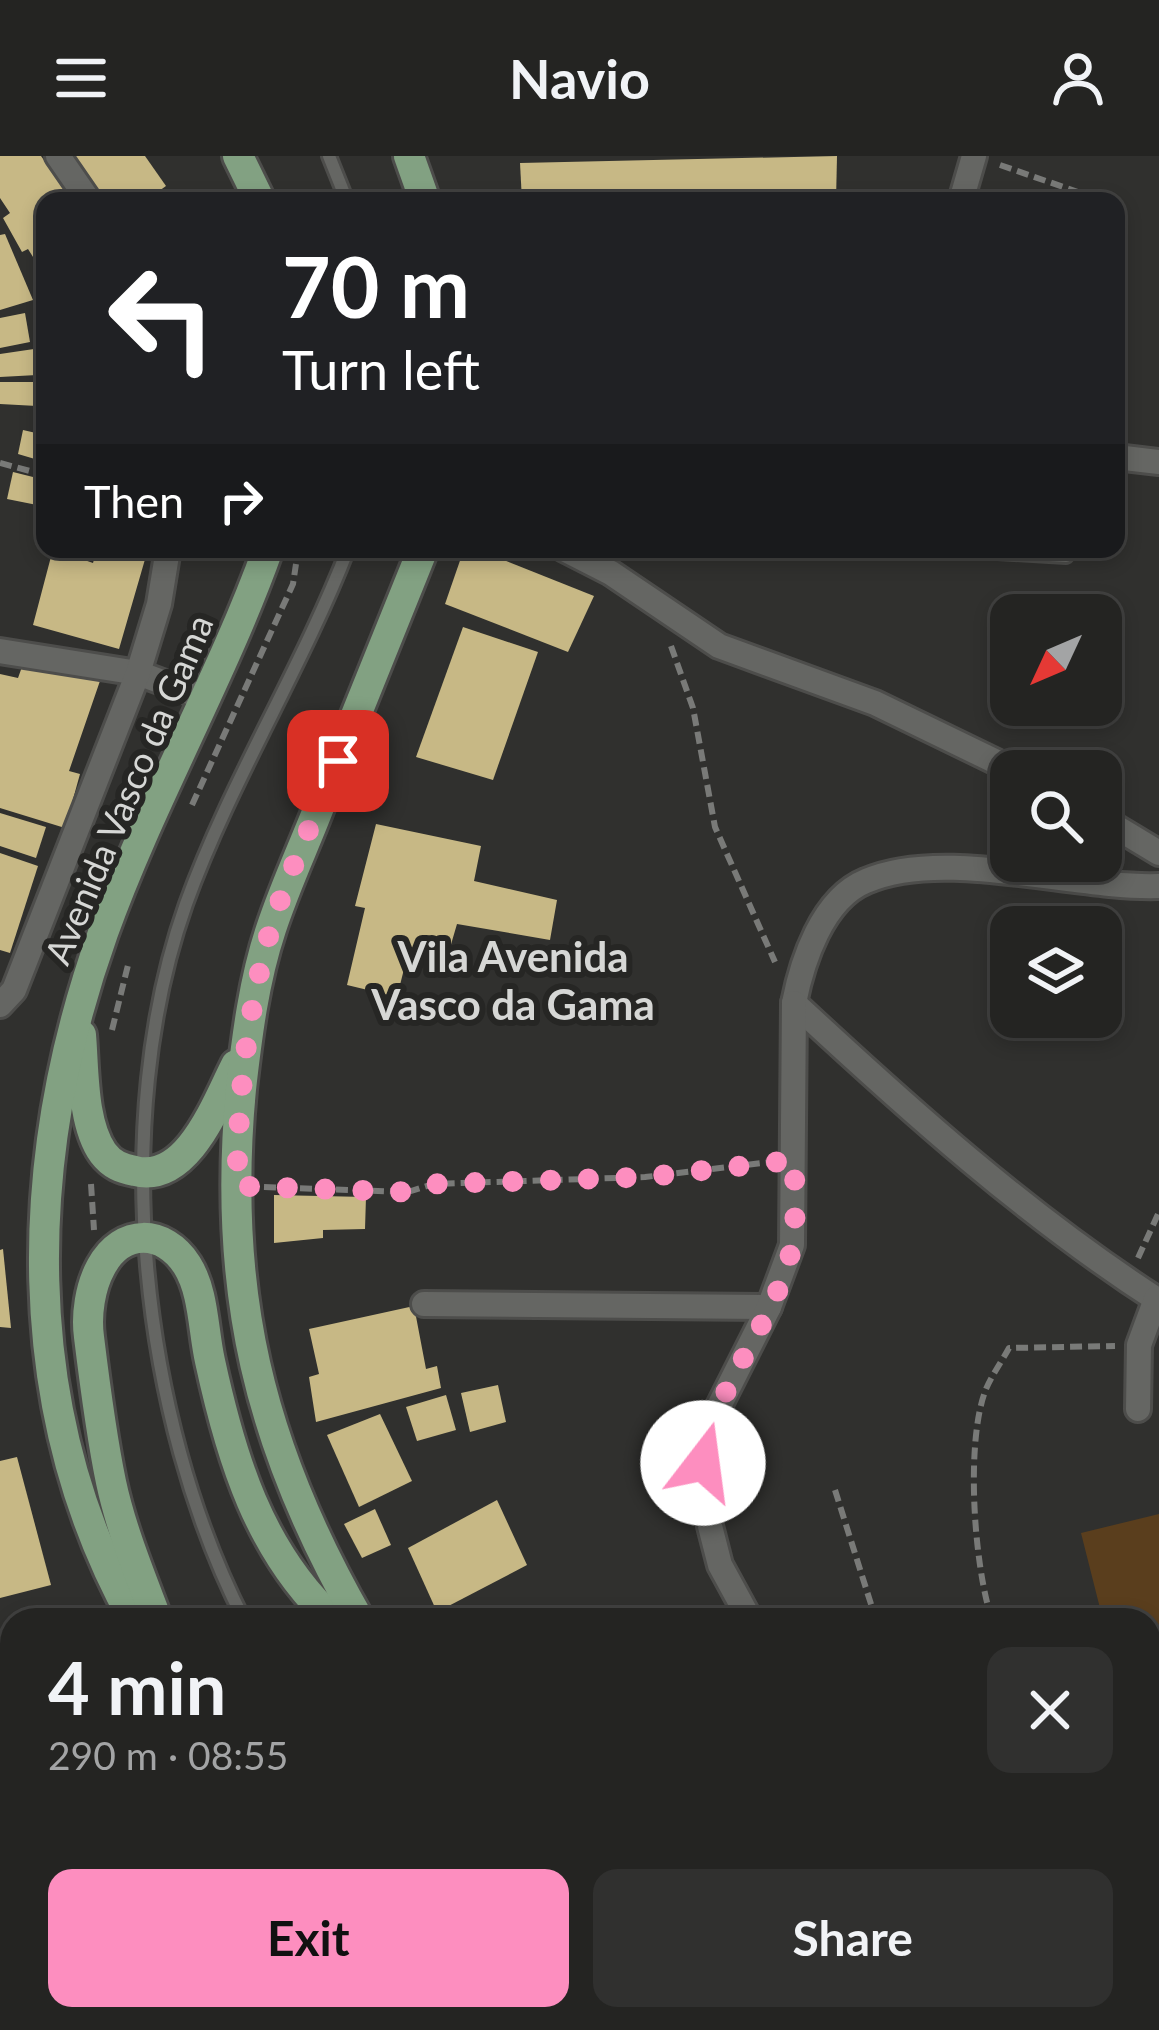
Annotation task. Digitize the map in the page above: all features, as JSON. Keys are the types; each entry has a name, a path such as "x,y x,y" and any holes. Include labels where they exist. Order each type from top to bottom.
{"main road":[{"path":"238,156 256,192"},
{"path":"409,156 421,192"},
{"name":"Avenida Vasco da Gama","path":"128,1608 97,1544 73,1474 46,1315 43,1231 48,1154 79,1011 104,932 264,558"},
{"path":"352,1608 294,1492 249,1345 238,1272 237,1186 245,1047 270,931 419,558"},
{"path":"79,1011 86,1091 102,1151 116,1166 146,1173 165,1169 200,1134 245,1047"},
{"path":"153,1608 111,1485 88,1329 93,1286 104,1262 126,1240 147,1236 176,1250 189,1268 198,1289 223,1422 245,1487 268,1539 289,1572 322,1608"}],"street":[{"path":"58,156 83,192"},
{"path":"966,192 985,159"},
{"path":"1125,458 1159,462"},
{"path":"0,1005 14,990 138,673 166,558"},
{"path":"582,558 719,646 875,703 990,759"},
{"path":"0,651 138,673 205,698"},
{"path":"1122,831 1159,853"},
{"path":"743,1608 720,1565 703,1463 715,1414 769,1307 792,1245 794,1004 802,960 817,930 861,882 898,871 1159,886"},
{"path":"794,1004 1070,1240 1158,1300 1138,1345 1138,1409"},
{"path":"424,1304 769,1307"}],"lane":[{"path":"329,156 343,192"},
{"path":"238,1608 191,1490 155,1322 146,1173 153,1044 186,905 344,558"}],"path":[{"path":"985,159 1078,192"},
{"path":"0,463 36,473"},
{"path":"649,599 679,662 693,708 715,827 794,1004"},
{"path":"237,1186 408,1192 433,1184 646,1177 794,1160"},
{"path":"1128,1280 1159,1212"},
{"path":"989,1608 976,1550 976,1452 985,1390 1010,1348 1138,1345"},
{"path":"835,1490 872,1608"}],"shaded area":[{"path":"1159,1514 1159,1608 1100,1608 1081,1533"}],"building":[{"path":"0,156 41,156 66,192 36,192 36,262 28,249 22,252 3,218 10,213 0,198"},
{"path":"73,156 145,156 166,186 158,192 90,192 67,160"},
{"path":"837,156 836,192 522,192 520,163"},
{"path":"5,234 33,300 0,310 0,235"},
{"path":"25,313 30,342 0,348 0,318"},
{"path":"34,349 36,375 0,377 0,354"},
{"path":"0,382 36,382 36,406 0,404"},
{"path":"23,430 36,433 36,459 18,454"},
{"path":"13,472 36,478 36,505 7,499"},
{"path":"51,558 93,563 94,558 145,558 119,649 33,625"},
{"path":"461,558 499,558 594,596 568,652 445,604"},
{"path":"463,627 538,652 493,780 416,757"},
{"path":"23,664 101,678 69,771 80,774 65,828 0,808 0,674 18,678"},
{"path":"0,813 46,827 36,858 0,846"},
{"path":"376,824 481,846 474,881 557,900 550,940 457,924 447,958 409,949 397,997 347,985 365,908 355,906"},
{"path":"0,853 38,866 10,953 0,950"},
{"path":"274,1195 366,1197 365,1229 323,1230 323,1238 274,1243"},
{"path":"3,1249 11,1328 0,1327"},
{"path":"414,1306 426,1369 437,1366 441,1388 316,1422 309,1377 319,1374 309,1329"},
{"path":"498,1385 506,1422 470,1432 461,1393"},
{"path":"446,1395 456,1430 417,1441 406,1407"},
{"path":"380,1414 412,1481 359,1507 327,1435"},
{"path":"17,1457 51,1585 0,1598 0,1461"},
{"path":"497,1500 527,1565 445,1608 435,1608 408,1548"},
{"path":"375,1509 391,1545 362,1558 344,1524"}],"district":[{"name":"Vila Avenida Vasco da Gama","path":"513,980"}],"route":[{"path":"338,761 270,931 257,985 245,1047 237,1186 408,1192 433,1184 646,1177 794,1160 795,1216 788,1266 715,1414 703,1463"}]}
